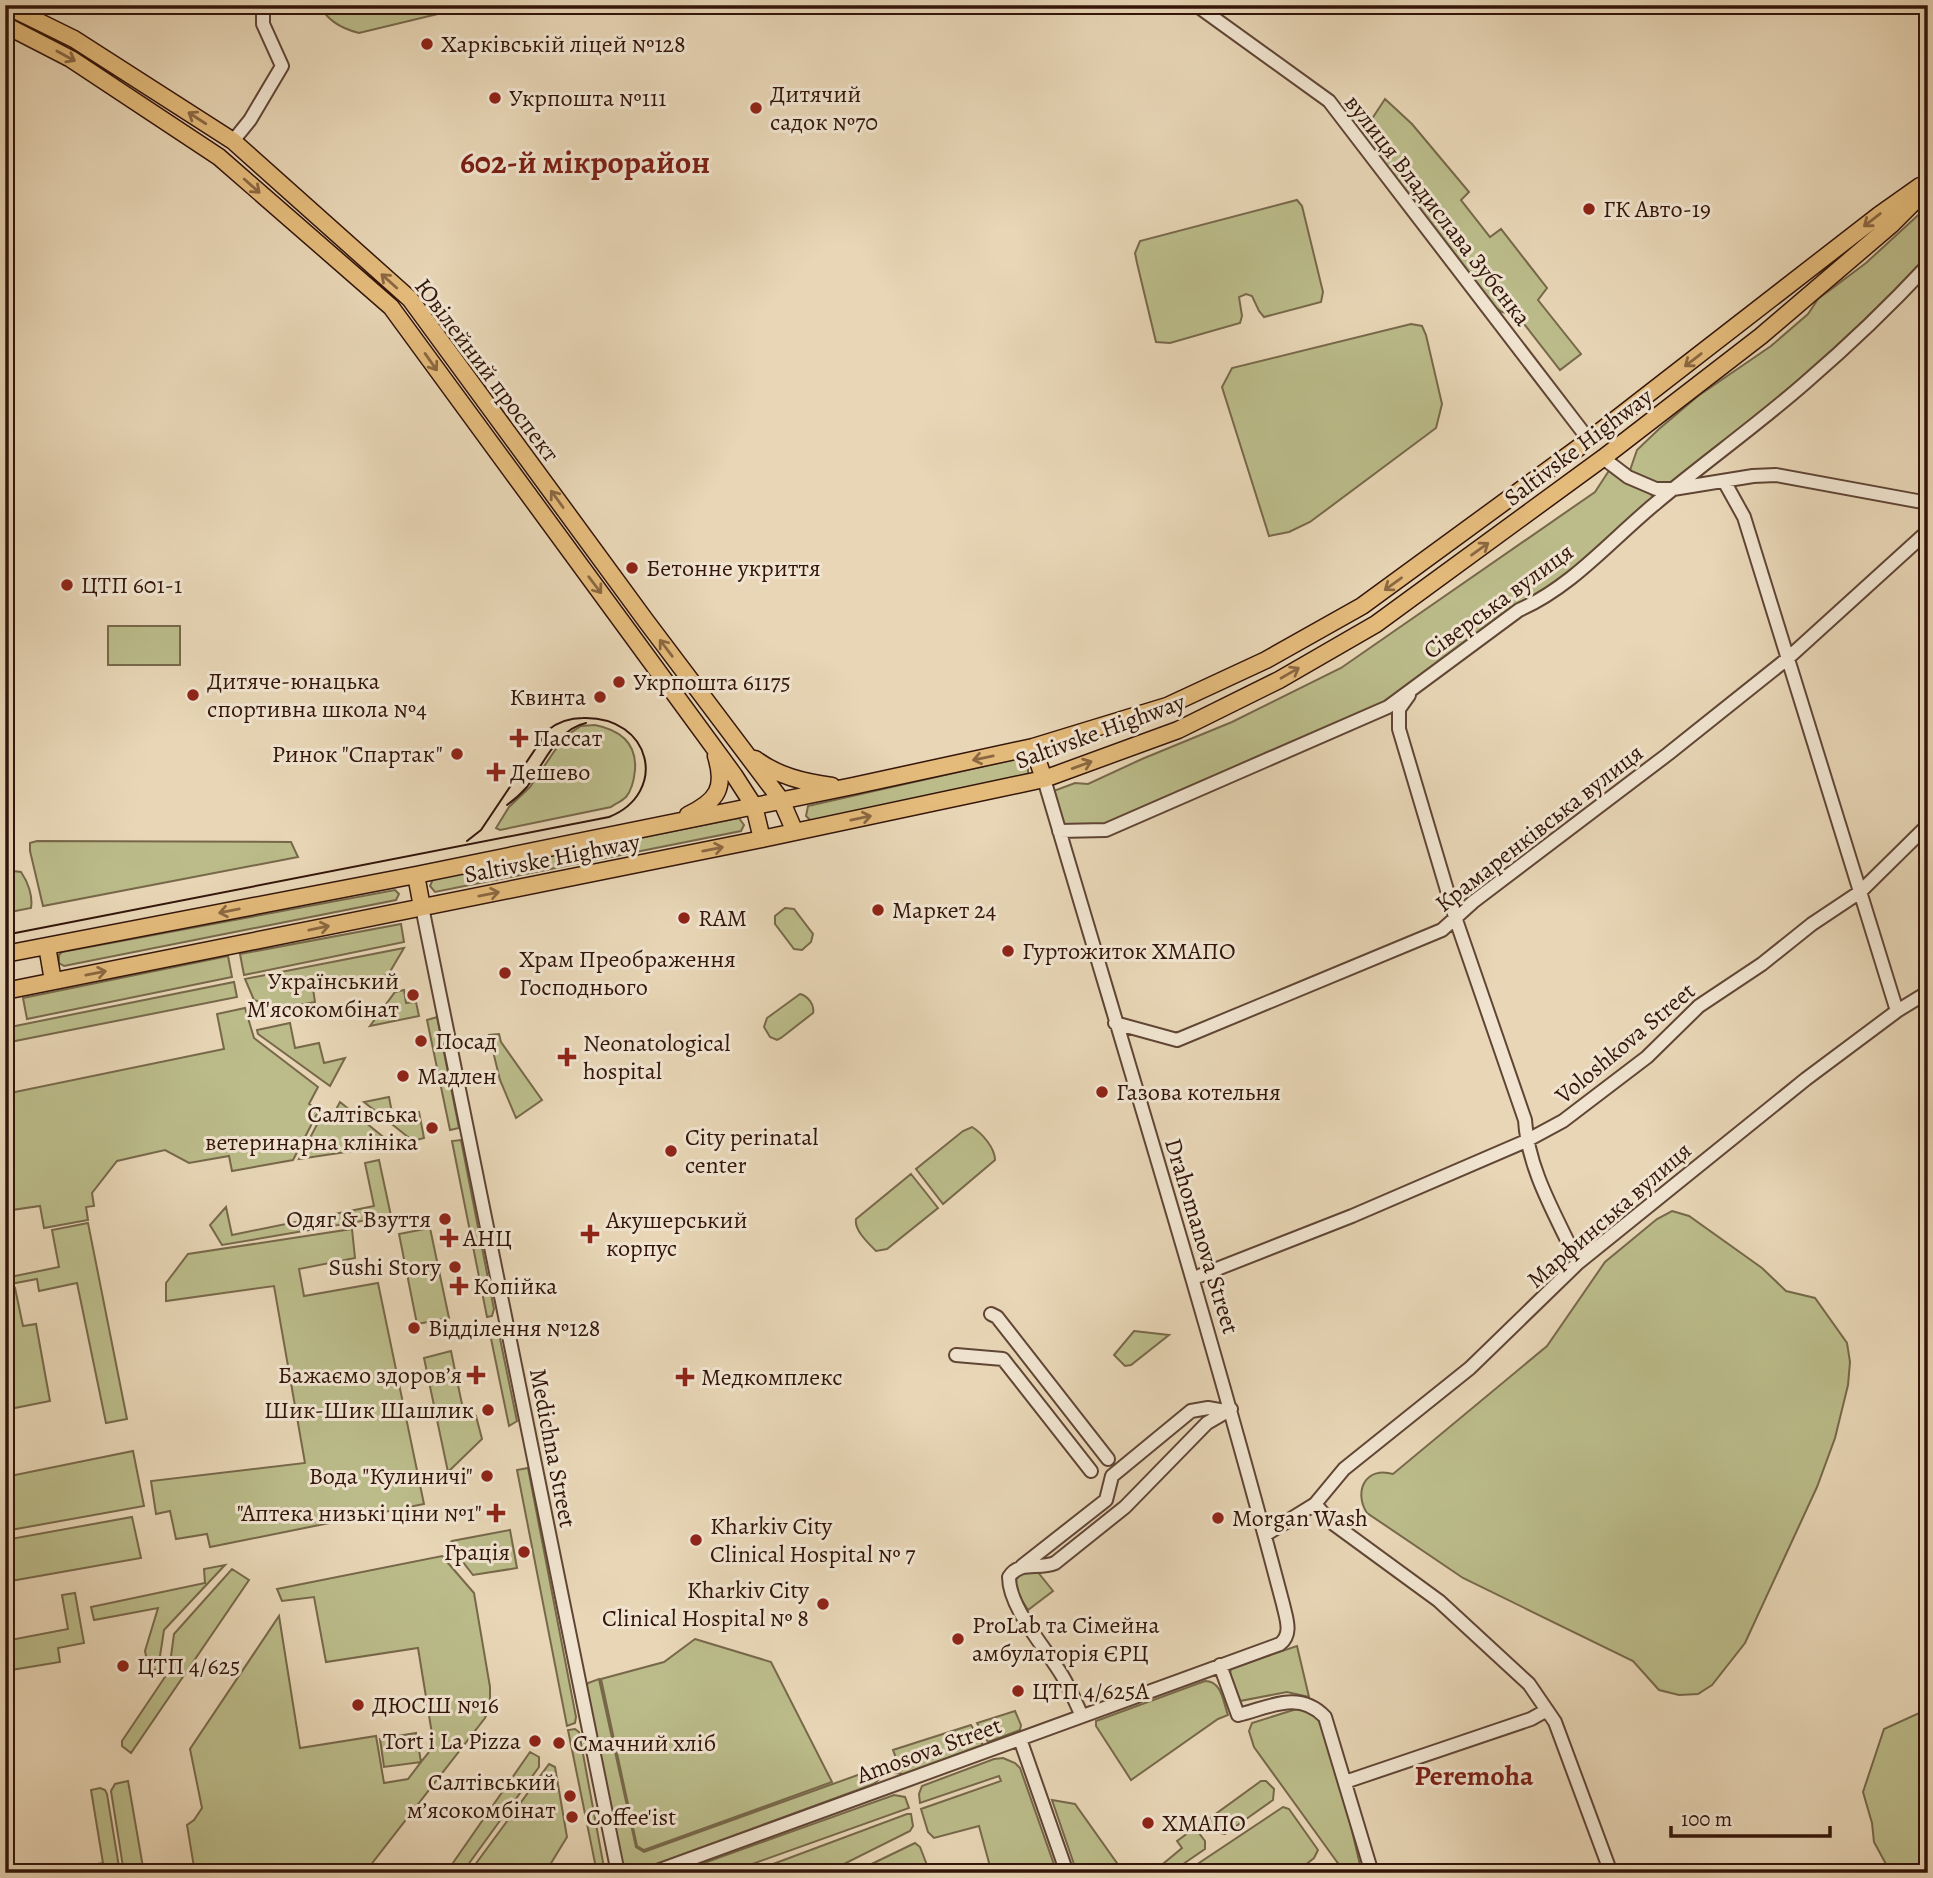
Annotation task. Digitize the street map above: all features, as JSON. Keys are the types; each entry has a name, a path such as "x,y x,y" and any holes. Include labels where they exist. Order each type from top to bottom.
{"main road":[{"name":"Ювілейний проспект","path":"5,5 74,39 233,141 410,299 781,800 794,832"},
{"name":"Ювілейний проспект","path":"5,25 71,59 219,157 391,307 632,634 754,806"},
{"path":"219,157 233,141"},
{"name":"Saltivske Highway","path":"5,954 416,875 844,788 1033,747 1167,706 1278,653 1362,606 1589,440 1879,215 1928,181"},
{"name":"Saltivske Highway","path":"5,991 762,839 1044,779 1178,730 1279,680 1364,631 1603,458 1761,336 1891,225 1928,188"},
{"path":"1589,440 1603,458"},
{"path":"740,746 765,766 783,775 844,788"},
{"path":"676,821 699,809 713,798 720,787 721,772 713,747"},
{"path":"1033,747 1044,779"},
{"path":"754,806 762,839"},
{"path":"416,875 422,907"},
{"path":"47,946 53,981"}],"street":[{"path":"233,141 250,120 282,66 263,24 263,5"},
{"name":"вулиця Владислава Зубенка","path":"1196,5 1329,101 1589,440"},
{"name":"Сіверська вулиця","path":"1059,831 1106,830 1388,707 1519,610 1558,588 1673,489 1805,384 1886,310 1928,265"},
{"path":"1603,458 1628,477 1656,489 1673,489 1754,475 1776,475 1928,502"},
{"path":"1724,481 1744,517 1897,1011"},
{"name":"Крамаренківська вулиця","path":"1115,1023 1177,1040 1441,930 1787,659 1928,531"},
{"path":"1416,686 1399,709 1399,729 1455,917 1525,1120 1526,1141 1533,1164 1578,1263"},
{"name":"Drahomanova Street","path":"1044,779 1115,1023 1194,1278 1283,1604 1287,1636 1280,1644 1220,1664"},
{"name":"Voloshkova Street","path":"1194,1278 1352,1216 1526,1141 1563,1121 1647,1057 1699,1006 1762,964 1812,924 1860,892 1928,825"},
{"name":"Medichna Street","path":"422,907 618,1873"},
{"name":"Марфинська вулиця","path":"1265,1535 1315,1504 1344,1469 1470,1368 1578,1263 1806,1079 1897,1011 1928,992"},
{"path":"991,1314 997,1317 1108,1458"},
{"path":"956,1355 1003,1359 1091,1471"},
{"path":"1082,1716 1063,1676 1040,1644 1012,1592 1009,1577 1014,1570 1106,1500 1112,1476 1191,1411 1208,1408 1228,1410"},
{"path":"1021,1566 1041,1567 1055,1563 1125,1507 1207,1423 1228,1410"},
{"path":"1315,1504 1331,1522 1439,1601 1529,1685 1555,1722 1611,1873"},
{"path":"1220,1664 1238,1715 1295,1701 1307,1703 1325,1717 1372,1873"},
{"name":"Amosova Street","path":"652,1873 1020,1740 1220,1664"},
{"path":"1345,1782 1531,1719 1547,1710"},
{"path":"1020,1740 1067,1873"}],"green space":[{"path":"320,5 475,5 359,33 336,24"},
{"path":"1385,99 1412,124 1469,192 1461,200 1490,237 1501,229 1547,288 1538,300 1581,354 1560,370 1517,315 1502,312 1493,306 1363,139 1362,134"},
{"path":"1297,200 1302,206 1323,292 1321,302 1264,317 1252,296 1246,294 1239,297 1242,316 1240,323 1170,343 1156,342 1135,253 1140,241"},
{"path":"1928,206 1928,265 1886,310 1673,489 1646,486 1656,503 1604,548 1388,707 1106,830 1059,831 1048,793 1075,783 1088,784 1232,722 1341,668 1595,492 1612,466 1628,476 1637,450 1659,429 1698,396 1771,346 1808,314 1818,299 1866,263"},
{"path":"1411,324 1422,326 1426,335 1442,404 1436,428 1310,522 1289,532 1269,536 1222,387 1232,368"},
{"path":"108,626 180,626 180,665 108,665"},
{"path":"595,725 619,734 630,745 635,770 626,797 611,807 500,830 496,828 509,807 530,787 564,737 581,726"},
{"path":"1020,758 1028,764 1028,775 811,821 806,816 808,806"},
{"path":"739,818 744,825 741,831 435,892 430,886 433,879"},
{"path":"291,842 298,857 43,906 30,851 30,843"},
{"path":"5,870 21,872 29,889 31,908 5,913"},
{"path":"395,890 399,894 396,900 64,966 59,963 59,955 62,952"},
{"path":"785,908 794,909 813,934 811,942 802,950 794,949 775,924 775,916"},
{"path":"401,924 404,942 244,975 240,954"},
{"path":"404,948 388,975 313,989 315,1002 279,1009 254,1000 245,979"},
{"path":"228,956 232,977 27,1019 23,998"},
{"path":"234,982 237,997 5,1043 5,1028"},
{"path":"404,990 406,1003 416,1002 419,1016 370,1026 395,992"},
{"path":"800,994 810,1001 813,1013 781,1038 777,1040 770,1037 764,1027 767,1018"},
{"path":"245,1008 254,1038 318,1087 309,1104 319,1110 293,1160 232,1171 229,1156 189,1163 165,1150 117,1161 92,1193 94,1206 86,1207 88,1220 44,1228 40,1206 5,1211 5,1094 224,1049 217,1014"},
{"path":"437,1017 459,1128 450,1130 427,1020"},
{"path":"290,1023 295,1048 319,1043 324,1063 345,1058 330,1086 258,1034 257,1030"},
{"path":"499,1034 501,1042 542,1100 516,1118 500,1080 489,1035"},
{"path":"389,1097 393,1118 419,1112 424,1138 413,1141 364,1102"},
{"path":"340,1102 386,1139 366,1142 367,1149 299,1159 324,1111 333,1115"},
{"path":"972,1127 987,1141 995,1160 943,1204 916,1169 963,1131"},
{"path":"461,1140 494,1309 492,1316 487,1317 452,1141"},
{"path":"379,1160 391,1216 222,1245 210,1225 226,1207 232,1235 374,1206 365,1163"},
{"path":"911,1174 938,1208 887,1249 876,1251 859,1232 856,1219"},
{"path":"1672,1211 1689,1216 1762,1268 1786,1291 1815,1298 1847,1343 1850,1362 1848,1385 1835,1438 1817,1487 1745,1643 1712,1685 1698,1694 1679,1695 1659,1690 1633,1661 1463,1578 1367,1513 1361,1497 1369,1477 1384,1472 1393,1474 1547,1346 1605,1262 1657,1219"},
{"path":"88,1223 127,1419 106,1423 77,1283 39,1291 37,1279 5,1285 5,1278 59,1267 52,1230"},
{"path":"430,1228 449,1318 417,1324 399,1234"},
{"path":"352,1229 355,1258 299,1269 304,1296 378,1283 424,1504 210,1547 207,1534 176,1539 170,1511 156,1514 151,1481 305,1463 274,1286 166,1301 166,1283 188,1254"},
{"path":"15,1288 23,1326 36,1324 50,1401 5,1410 5,1290"},
{"path":"488,1324 498,1329 517,1421 509,1426"},
{"path":"1134,1331 1169,1335 1131,1365 1125,1366 1114,1355"},
{"path":"451,1351 464,1414 476,1416 482,1439 448,1472 424,1358"},
{"path":"133,1451 144,1506 5,1531 5,1477"},
{"path":"528,1468 576,1717 575,1723 567,1726 517,1470"},
{"path":"132,1517 141,1558 5,1582 5,1540"},
{"path":"510,1530 517,1568 473,1575 449,1544 452,1541"},
{"path":"442,1556 474,1593 490,1687 490,1707 485,1718 364,1873 195,1873 187,1825 202,1808 190,1749 279,1616 300,1748 376,1736 384,1783 408,1779 434,1746 418,1648 326,1662 314,1597 282,1601 277,1589"},
{"path":"225,1565 164,1630 158,1669 149,1671 145,1651 158,1608 94,1620 91,1607 205,1583 204,1569"},
{"path":"232,1569 249,1580 131,1753 122,1746 122,1741 169,1671 174,1634"},
{"path":"1037,1571 1053,1591 1028,1610 1013,1586 1015,1574"},
{"path":"75,1593 84,1643 58,1648 60,1662 5,1671 5,1641 68,1629 62,1595"},
{"path":"695,1639 771,1662 832,1782 644,1850 637,1846 601,1679 664,1662"},
{"path":"1297,1646 1309,1697 1287,1692 1240,1701 1230,1674 1231,1668"},
{"path":"599,1679 636,1847 644,1852 880,1767 880,1778 874,1784 637,1871 627,1871 622,1864 586,1688 588,1683"},
{"path":"1205,1681 1218,1688 1228,1715 1218,1719 1131,1780 1096,1726 1096,1721"},
{"path":"1306,1706 1320,1722 1343,1793 1362,1873 1346,1873 1254,1747 1249,1731 1252,1723"},
{"path":"1928,1709 1928,1873 1886,1873 1887,1866 1874,1842 1872,1823 1863,1792 1884,1729"},
{"path":"1015,1711 1021,1725 1020,1730 988,1742 977,1723"},
{"path":"971,1725 983,1745 904,1774 895,1773 890,1764 897,1761 893,1750"},
{"path":"575,1729 579,1732 605,1873 597,1873 568,1730"},
{"path":"416,1733 421,1762 384,1767 380,1739"},
{"path":"530,1752 539,1757 539,1767 462,1873 446,1873"},
{"path":"1003,1758 1020,1768 1057,1873 982,1873 991,1870 979,1826 934,1838 928,1832 921,1809 1001,1781 999,1776 920,1803 922,1786"},
{"path":"549,1764 555,1767 567,1837 545,1873 469,1873"},
{"path":"128,1781 144,1873 124,1873 111,1791 115,1784"},
{"path":"1261,1781 1266,1781 1274,1789 1273,1800 1225,1834 1216,1832 1206,1821"},
{"path":"100,1788 107,1794 120,1873 45,1873 103,1863 91,1790"},
{"path":"894,1795 905,1797 909,1808 727,1873 676,1873"},
{"path":"1052,1800 1075,1804 1124,1873 1077,1873"},
{"path":"1283,1807 1289,1809 1318,1850 1314,1858 1295,1873 1184,1873"},
{"path":"911,1814 913,1826 910,1831 826,1873 749,1873"},
{"path":"1195,1828 1205,1841 1205,1849 1170,1873 1152,1873 1182,1848 1177,1841"},
{"path":"915,1843 920,1847 930,1873 855,1872"}],"tram line":[{"path":"5,935 609,817 628,806 640,791 645,775 644,758 637,742 625,729 606,721 578,718 556,725 548,730 481,830 467,841"},
{"path":"507,805 527,787 559,740 567,732 586,723"}],"place":[{"name":"Харківській ліцей №128","path":"427,44"},
{"name":"Укрпошта №111","path":"495,98"},
{"name":"Дитячий садок №70","path":"756,108"},
{"name":"ГК Авто-19","path":"1589,209"},
{"name":"Бетонне укриття","path":"632,568"},
{"name":"ЦТП 601-1","path":"67,585"},
{"name":"Укрпошта 61175","path":"619,682"},
{"name":"Дитяче-юнацька спортивна школа №4","path":"193,695"},
{"name":"Квинта","path":"600,697"},
{"name":"Пассат","path":"519,738"},
{"name":"Ринок \"Спартак\"","path":"457,754"},
{"name":"Дешево","path":"496,772"},
{"name":"Маркет 24","path":"878,910"},
{"name":"RAM","path":"684,918"},
{"name":"Гуртожиток ХМАПО","path":"1008,951"},
{"name":"Храм Преображення Господнього","path":"505,973"},
{"name":"Український М'ясокомбінат","path":"413,995"},
{"name":"Посад","path":"421,1041"},
{"name":"Neonatological hospital","path":"567,1057"},
{"name":"Мадлен","path":"403,1076"},
{"name":"Газова котельня","path":"1102,1092"},
{"name":"Салтівська ветеринарна клініка","path":"432,1128"},
{"name":"City perinatal center","path":"671,1151"},
{"name":"Одяг & Взуття","path":"445,1219"},
{"name":"Акушерський корпус","path":"590,1234"},
{"name":"АНЦ","path":"449,1238"},
{"name":"Sushi Story","path":"455,1267"},
{"name":"Копійка","path":"459,1286"},
{"name":"Відділення №128","path":"414,1328"},
{"name":"Бажаємо здоровʼя","path":"476,1375"},
{"name":"Медкомплекс","path":"685,1377"},
{"name":"Шик-Шик Шашлик","path":"488,1410"},
{"name":"Вода \"Кулиничі\"","path":"487,1476"},
{"name":"\"Аптека низькі ціни №1\"","path":"496,1513"},
{"name":"Morgan Wash","path":"1218,1518"},
{"name":"Kharkiv City Clinical Hospital № 7","path":"696,1540"},
{"name":"Грація","path":"524,1552"},
{"name":"Kharkiv City Clinical Hospital № 8","path":"823,1604"},
{"name":"ProLab та Сімейна амбулаторія ЄРЦ","path":"958,1639"},
{"name":"ЦТП 4/625","path":"123,1666"},
{"name":"ЦТП 4/625А","path":"1018,1691"},
{"name":"ДЮСШ №16","path":"358,1705"},
{"name":"Tort i La Pizza","path":"535,1741"},
{"name":"Смачний хліб","path":"559,1743"},
{"name":"Салтівський мʼясокомбінат","path":"570,1796"},
{"name":"Coffee'ist","path":"572,1817"},
{"name":"ХМАПО","path":"1148,1823"}],"district":[{"name":"602-й мікрорайон","path":"585,162"},
{"name":"Peremoha","path":"1474,1775"}]}
